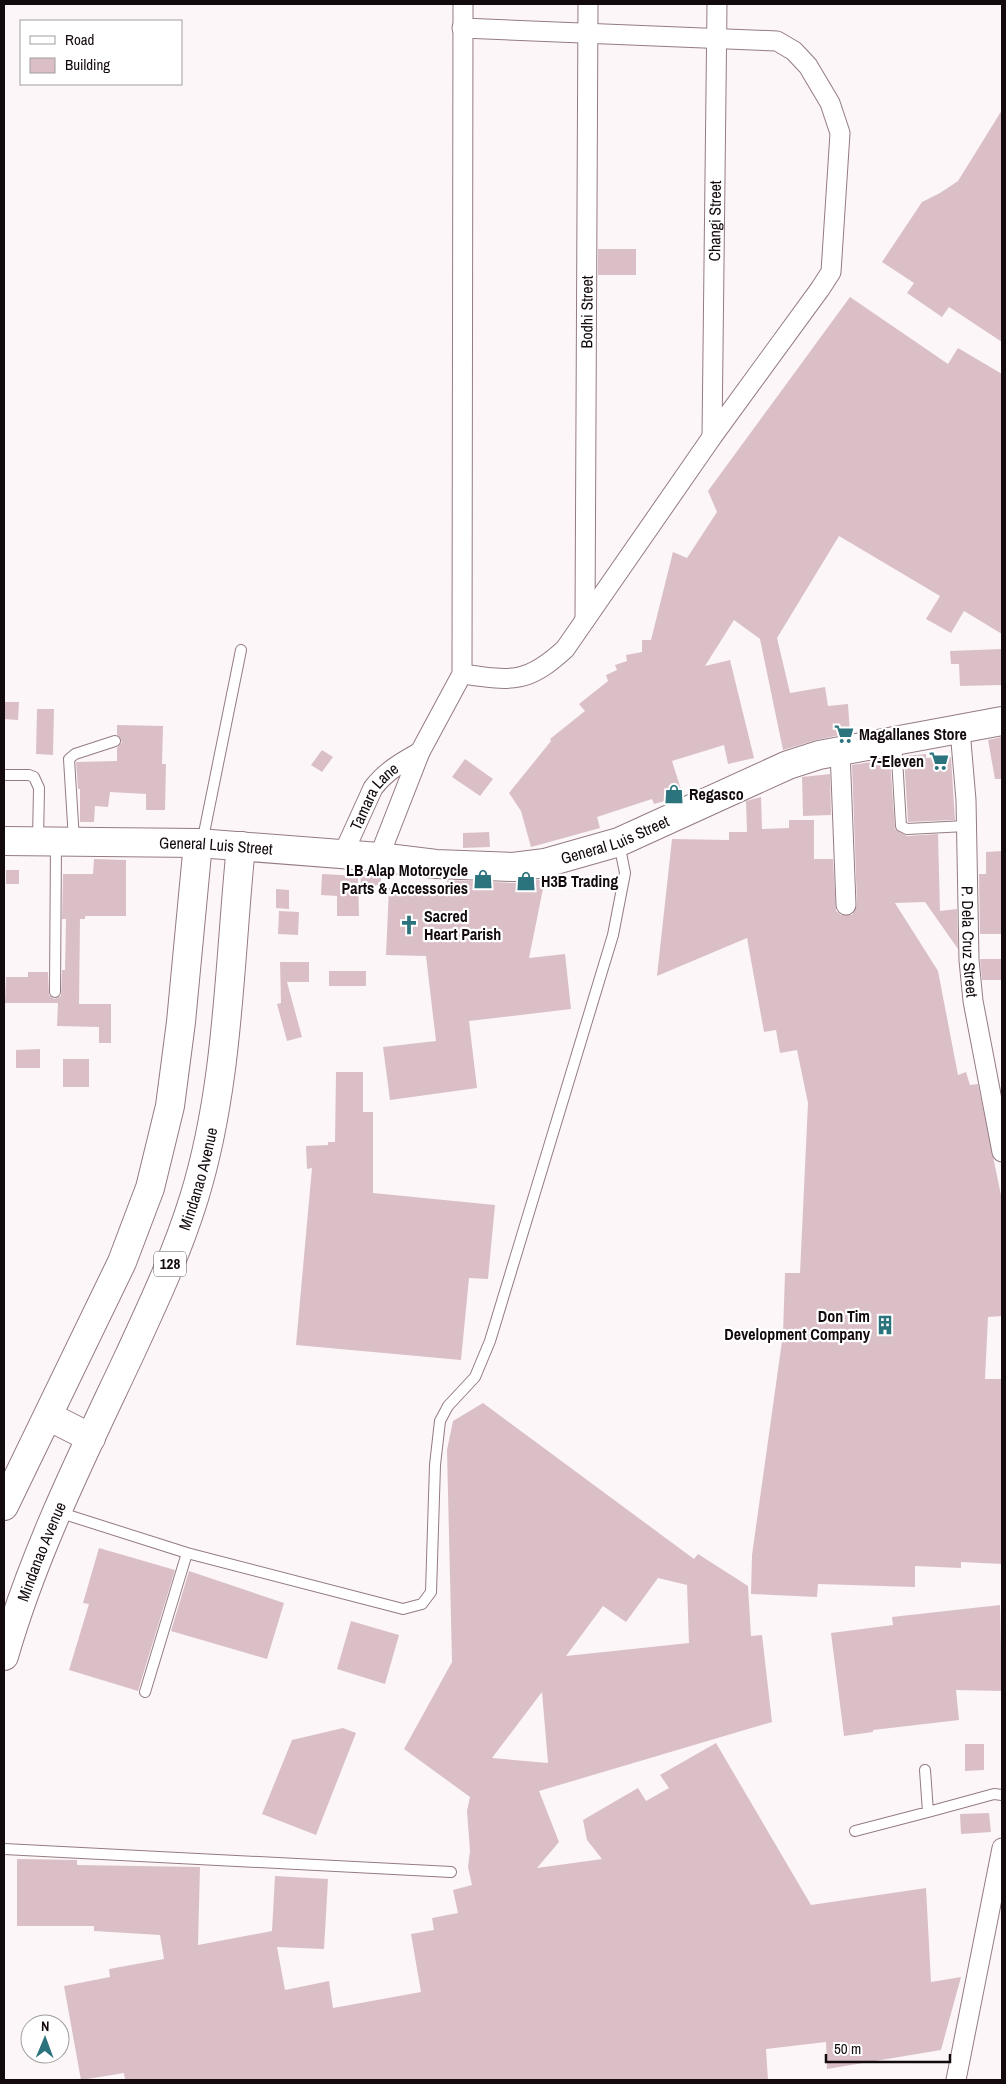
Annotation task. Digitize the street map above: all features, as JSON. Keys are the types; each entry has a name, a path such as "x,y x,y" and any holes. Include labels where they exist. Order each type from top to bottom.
{"main road":[{"name":"General Luis Street","path":"4,841 56,840 200,843 379,857 436,864 513,867 546,863 618,842 788,765 840,750 1002,721"},
{"path":"4,1506 122,1262 150,1188 170,1106 200,843"},
{"name":"Mindanao Avenue","path":"4,1656 15,1617 57,1512 169,1268 194,1197 215,1113 241,846"},
{"path":"196,872 238,876"},
{"path":"48,1416 91,1438"}],"street":[{"path":"462,28 777,41 794,50 808,66 830,103 840,132 831,272 712,437 565,648 538,671 523,677 504,678 462,674 462,28 463,4"},
{"name":"Bodhi Street","path":"585,620 588,4"},
{"name":"Changi Street","path":"712,437 717,4"},
{"name":"Tamara Lane","path":"379,857 420,752 462,674"},
{"name":"P. Dela Cruz Street","path":"960,730 966,826 969,960 973,1001 1002,1152"},
{"path":"840,750 846,905"},
{"name":"Tamara Lane","path":"343,854 373,788 386,773 420,752"},
{"path":"956,2080 1002,1848"}],"lane":[{"path":"200,843 241,650"},
{"path":"896,740 901,826 908,829 966,826"},
{"path":"55,992 56,840 69,759 75,754 114,741"},
{"path":"4,775 29,775 37,782 56,840"},
{"path":"57,1512 187,1553 403,1609 422,1604 431,1592 435,1465 440,1422 448,1406 475,1377 490,1341 613,935 625,873 618,842"},
{"path":"145,1692 187,1553"},
{"path":"925,1770 928,1812"},
{"path":"855,1831 994,1794 1002,1795"},
{"path":"4,1849 451,1872"}],"building":[{"path":"1002,110 1002,342 949,307 942,317 907,293 914,283 882,262 922,202 958,181"},
{"path":"598,249 636,249 636,275 598,275"},
{"path":"850,297 948,364 958,348 1002,374 1002,634 964,611 951,633 926,619 940,596 839,536 777,638 790,693 825,687 828,706 848,704 850,733 816,740 783,750 760,639 734,620 705,666 730,660 754,758 728,764 724,745 672,761 683,796 654,804 652,799 597,817 600,828 531,847 521,811 509,793 551,741 550,739 585,711 579,704 608,681 606,675 617,670 615,665 627,661 626,655 642,652 642,640 651,640 673,552 687,558 717,512 708,491"},
{"path":"1002,649 1002,685 960,686 959,664 951,664 950,651"},
{"path":"4,702 19,702 18,720 4,719"},
{"path":"37,709 54,709 53,755 36,754"},
{"path":"117,725 163,726 162,764 166,764 165,810 146,810 146,794 110,792 108,807 95,806 94,822 80,822 80,789 78,789 76,762 117,761 117,748 122,742 117,735"},
{"path":"1002,737 1002,779 995,779 988,740"},
{"path":"322,750 333,757 322,772 311,765"},
{"path":"926,754 926,758 951,757 955,820 908,822 904,756"},
{"path":"465,759 493,779 480,796 452,777"},
{"name":"Don Tim Development Company","path":"890,759 895,829 907,836 938,834 940,911 957,909 958,949 925,902 895,903 938,971 958,1075 966,1072 970,1085 978,1084 1002,1200 1002,1316 988,1317 985,1379 1002,1379 1002,1564 961,1562 961,1568 915,1566 915,1587 818,1584 817,1597 751,1594 752,1555 783,1334 785,1273 800,1273 808,1103 797,1050 780,1053 776,1030 764,1032 747,938 657,976 672,839 729,840 729,832 747,832 746,801 761,797 762,829 789,828 789,820 814,820 814,859 833,859 836,911 841,915 852,915 857,905 852,765"},
{"path":"830,774 831,815 803,816 802,777"},
{"path":"489,832 490,847 463,848 463,833"},
{"path":"1002,851 1002,934 980,934 979,874 986,874 986,852"},
{"path":"94,859 126,860 126,916 85,916 85,919 80,919 79,1004 111,1004 111,1043 99,1043 99,1027 57,1026 58,1003 5,1003 6,977 28,977 28,972 48,972 49,995 54,999 61,996 62,970 65,970 66,919 62,919 63,874 93,874"},
{"path":"6,870 19,870 19,884 6,884"},
{"path":"360,871 381,873 381,885 361,886"},
{"path":"322,874 358,876 359,916 337,916 337,896 321,895"},
{"path":"545,879 529,958 565,954 571,1009 469,1021 477,1088 390,1100 383,1047 436,1041 426,956 386,955 389,888 435,890 435,885 448,885 447,880 513,883"},
{"path":"276,889 289,890 289,909 276,908"},
{"path":"279,911 299,912 298,935 278,934"},
{"path":"980,959 1002,959 1002,980 982,980"},
{"path":"280,962 309,962 309,982 287,982 302,1037 287,1041 277,1004 281,1003"},
{"path":"329,971 366,971 366,986 329,986"},
{"path":"40,1049 40,1068 16,1068 16,1050"},
{"path":"63,1059 89,1059 89,1087 63,1087"},
{"path":"336,1072 363,1072 363,1112 373,1112 373,1193 495,1205 488,1279 469,1278 461,1360 296,1345 312,1168 307,1169 306,1146 328,1145 328,1142 335,1142"},
{"path":"483,1403 694,1559 698,1554 748,1586 751,1636 762,1635 772,1722 539,1791 559,1842 537,1868 602,1859 587,1840 583,1820 638,1788 646,1801 669,1788 660,1775 716,1743 811,1905 926,1888 931,1982 961,1977 941,2050 827,2069 826,2042 766,2049 768,2080 125,2080 124,2073 81,2080 64,1986 110,1977 109,1969 164,1959 160,1935 94,1931 94,1926 17,1926 17,1859 77,1860 77,1865 200,1867 198,1945 272,1931 275,1876 328,1879 324,1949 277,1947 285,1990 329,1981 333,2008 421,1992 411,1934 434,1930 432,1918 458,1913 453,1890 472,1885 468,1867 470,1851 467,1811 470,1797 404,1749 452,1662 447,1450 453,1421","holes":["658,1578 687,1585 689,1643 566,1656 603,1606 626,1622","542,1692 548,1763 492,1758"]},
{"path":"99,1548 175,1570 138,1691 69,1670 89,1604 83,1603"},
{"path":"189,1571 284,1603 267,1659 171,1631"},
{"path":"1000,1605 1002,1691 956,1690 959,1720 873,1730 873,1732 844,1736 831,1633 893,1625 892,1617"},
{"path":"351,1621 399,1635 385,1684 337,1669"},
{"path":"343,1728 356,1733 316,1835 262,1814 292,1740"},
{"path":"965,1744 984,1744 984,1770 965,1771"},
{"path":"989,1813 991,1832 961,1834 960,1814"}],"place":[{"name":"Magallanes Store","path":"844,734"},
{"name":"7-Eleven","path":"939,761"},
{"name":"Regasco","path":"674,794"},
{"name":"LB Alap Motorcycle Parts & Accessories","path":"483,879"},
{"name":"H3B Trading","path":"526,881"},
{"name":"Sacred Heart Parish","path":"409,925"},
{"name":"Don Tim Development Company","path":"885,1325"}]}
